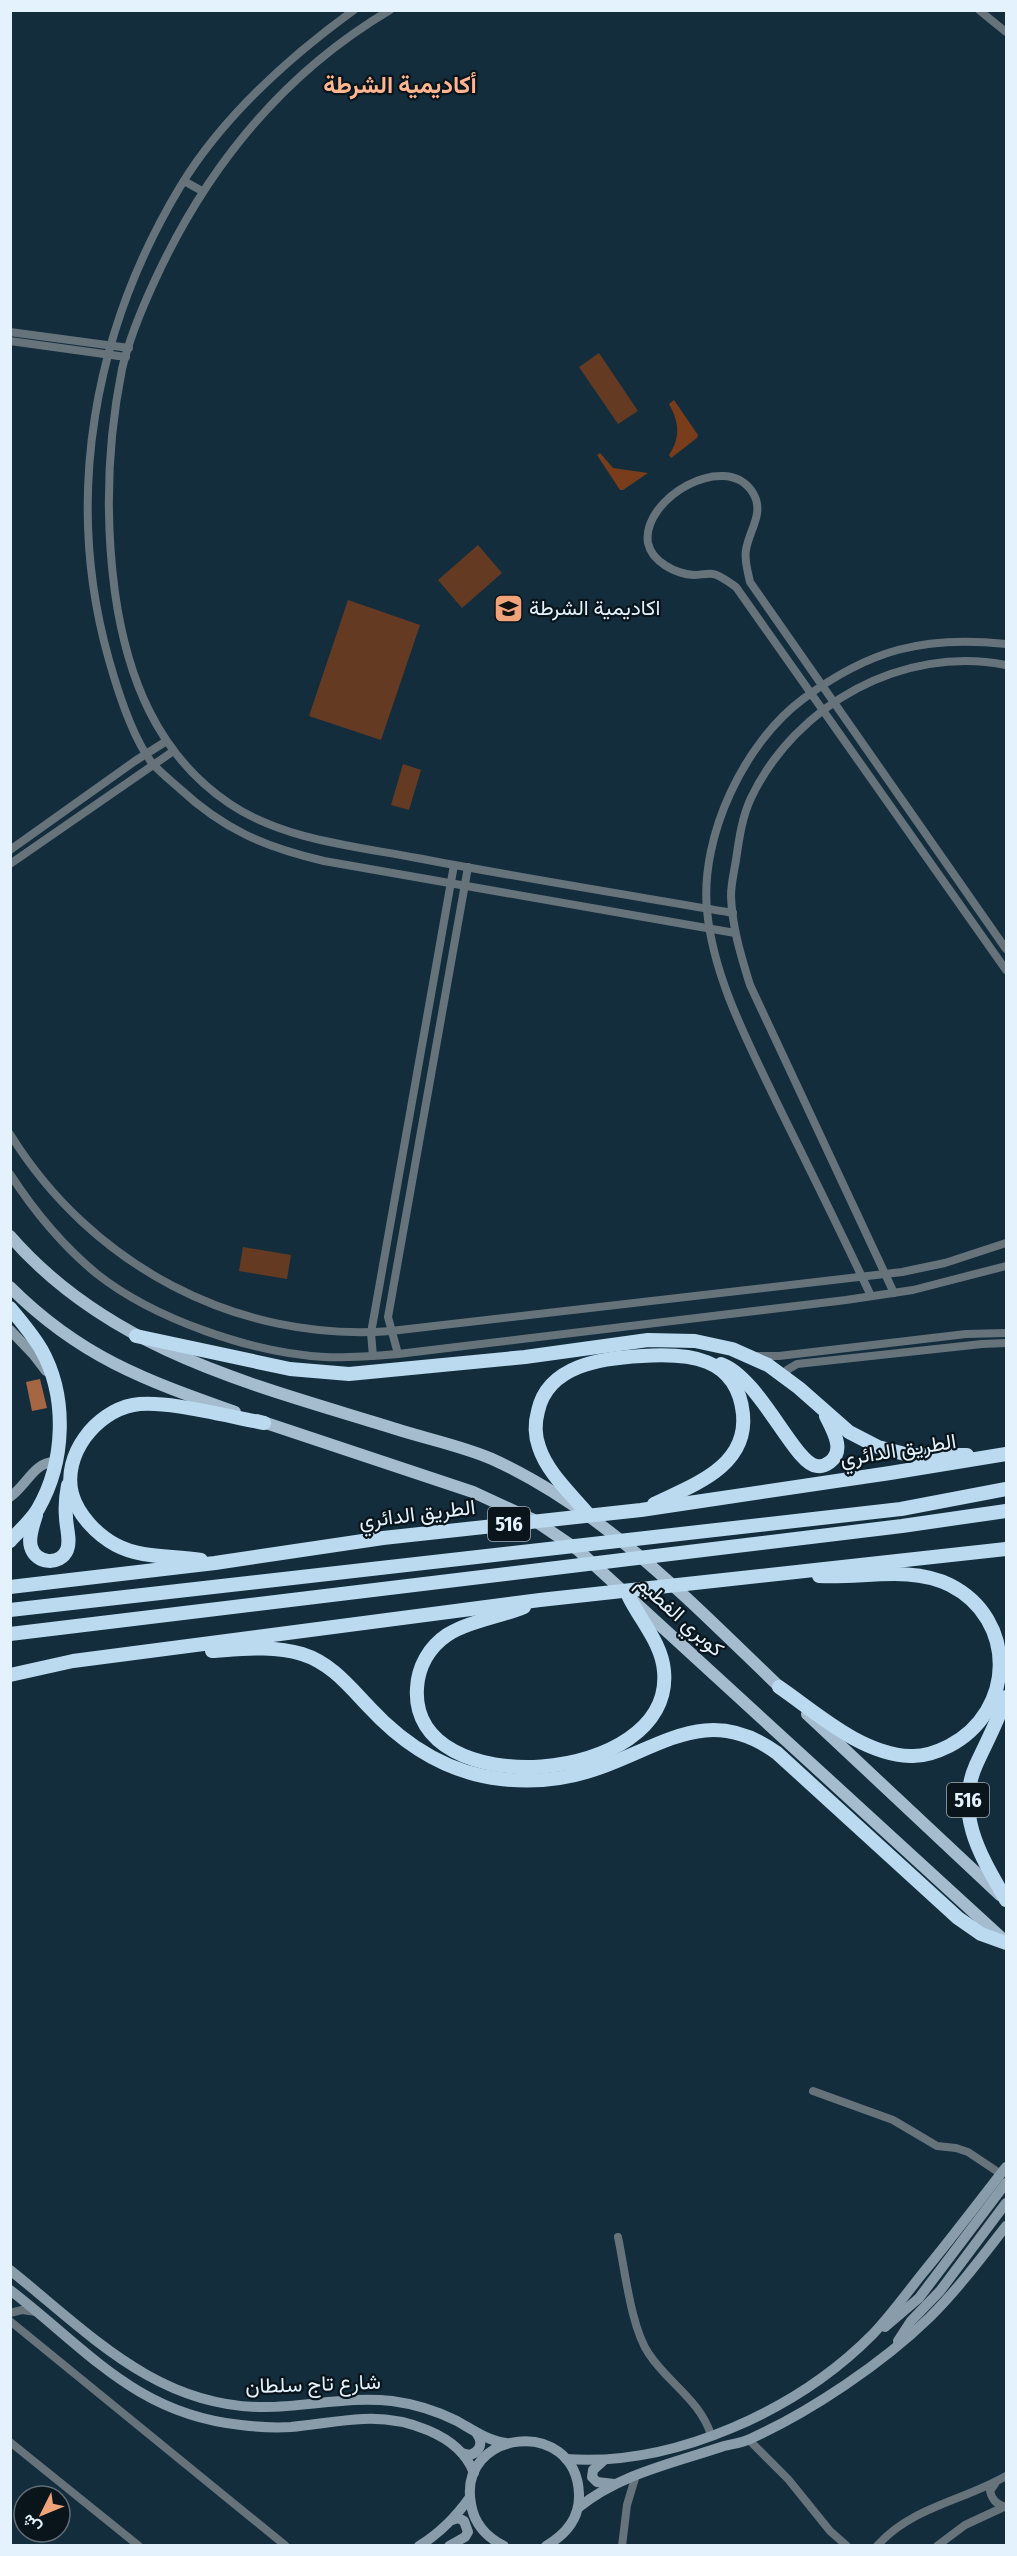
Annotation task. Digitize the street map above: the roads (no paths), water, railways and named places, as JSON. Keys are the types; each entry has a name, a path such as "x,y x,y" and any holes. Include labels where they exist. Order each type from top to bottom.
{"highway":[{"path":"10,1308 41,1349 57,1390 60,1430 55,1462 31,1532 32,1550 37,1557 45,1561 53,1561 67,1551 69,1542 65,1503 71,1474"},
{"name":"516","path":"136,1336 290,1369 349,1374 525,1357 604,1344 656,1340 695,1341 748,1355 786,1378 849,1432 891,1451 909,1455 963,1454 983,1458"},
{"name":"516","path":"587,1513 542,1456 536,1431 539,1406 552,1383 562,1375 594,1361 627,1356 672,1354 701,1359 724,1374 735,1388 743,1411 741,1440 733,1456 714,1473 641,1510"},
{"path":"701,1359 725,1366 741,1377 773,1414 802,1459 816,1466 823,1466 833,1460 837,1449 835,1434 824,1411"},
{"name":"516","path":"215,1563 183,1557 138,1553 116,1545 98,1532 82,1515 72,1494 71,1474 77,1451 95,1424 114,1411 134,1405 157,1404 264,1423"},
{"name":"الطريق الدائري","path":"10,1587 215,1563 383,1538 641,1510 1006,1454"},
{"name":"516","path":"10,1610 900,1509 1006,1489"},
{"path":"10,1541 37,1510"},
{"name":"516","path":"10,1634 729,1548 1006,1511"},
{"path":"10,1675 64,1662 540,1600 1006,1550"},
{"path":"778,1573 833,1577 906,1575 949,1584 973,1601 989,1620 998,1643 1001,1667 991,1705 972,1729 959,1740 937,1752 911,1756 884,1751 858,1740 779,1687"},
{"path":"540,1600 462,1629 437,1643 425,1660 417,1680 416,1695 424,1723 436,1740 454,1753 467,1758 524,1767 571,1762 621,1743 642,1729 651,1720 659,1703 664,1684 662,1659 658,1647 629,1598"},
{"path":"162,1649 188,1652 276,1649 303,1654 327,1666 385,1724 414,1748 449,1767 486,1777 521,1780 557,1779 599,1768 687,1732 715,1729 745,1735 777,1753 957,1918 981,1934 1006,1942"},
{"name":"516","path":"1006,1697 975,1768 967,1806 975,1845 1006,1901"}],"main road":[{"name":"كوبري الفطيم","path":"10,1236 48,1276 76,1298 136,1336 195,1364 490,1459 538,1483 587,1513 626,1544 1006,1901"},
{"name":"كوبري الفطيم","path":"10,1287 59,1330 101,1357 164,1386 264,1423 473,1492 534,1520 578,1550 1006,1942"},
{"path":"10,1330 43,1366 57,1390"},
{"path":"10,1497 24,1486 40,1466 55,1462"},
{"path":"566,2459 603,2461 657,2451 711,2435 750,2419 798,2392 844,2360 874,2332 1005,2175"},
{"path":"894,2349 905,2330 940,2291 1006,2203"},
{"path":"563,2546 564,2533 578,2508 614,2484 749,2440 834,2391 894,2349 941,2305 1006,2226"},
{"name":"شارع تاج سلطان","path":"10,2270 123,2361 157,2382 184,2394 219,2403 258,2407 354,2400 393,2401 433,2411 477,2434 506,2443 538,2442 558,2452 566,2459"},
{"name":"شارع تاج سلطان","path":"10,2290 105,2369 134,2390 160,2404 189,2415 229,2424 271,2427 364,2418 392,2421 439,2436 462,2453 474,2473"},
{"path":"462,2453 470,2455 479,2449 481,2443 477,2434"},
{"path":"498,2545 479,2525 472,2512 470,2497 474,2473 487,2455 506,2443"},
{"path":"566,2459 578,2482 578,2508"},
{"path":"603,2461 593,2470 592,2477 597,2482 614,2484"},
{"path":"419,2546 452,2520 470,2497"},
{"path":"449,2546 465,2537 468,2532 464,2521 458,2518 452,2520"},
{"path":"546,2546 564,2533"}],"street":[{"path":"354,10 309,43 252,96 213,141 184,181 135,276 111,345 101,378 92,433 87,477 87,530 93,590 105,646 121,696 153,764 195,803 214,817 245,836 266,845 324,861 735,933"},
{"path":"390,10 336,47 288,87 229,153 202,191 174,238 144,306 129,348 113,423 107,495 110,554 119,618 126,649 145,703 172,752 225,801 274,827 316,838 454,865 733,913"},
{"path":"979,10 1006,32"},
{"path":"184,181 202,191"},
{"path":"10,332 129,348"},
{"path":"10,341 126,357"},
{"path":"1006,949 750,582 746,550 758,513 757,502 752,492 737,479 719,476 692,483 664,502 651,520 648,529 648,545 660,562 677,571 694,575 714,573 736,587 1006,970"},
{"path":"871,1296 764,1076 729,997 710,928 707,909 707,878 718,825 736,779 762,737 794,706 822,685 852,667 909,647 943,641 1006,644"},
{"path":"894,1293 750,985 735,933 731,894 739,834 751,799 776,757 803,727 845,694 879,677 919,664 990,662 1006,665"},
{"path":"10,850 165,742"},
{"path":"10,864 172,752"},
{"path":"373,1356 371,1333 454,865"},
{"path":"398,1354 388,1317 468,867"},
{"path":"10,1134 35,1171 70,1212 110,1246 159,1280 208,1304 254,1319 314,1331 371,1333 886,1274 945,1263 1006,1243"},
{"path":"10,1174 31,1206 97,1274 144,1303 191,1327 258,1346 325,1357 398,1354 894,1293 1006,1266"},
{"path":"748,1355 779,1356 966,1334 1006,1333"},
{"path":"786,1378 787,1370 793,1365 964,1345 1006,1343"},
{"path":"827,1350 828,1360"},
{"path":"813,2091 894,2120 937,2146 968,2152 1005,2175"},
{"path":"618,2237 640,2339 654,2362 698,2409 711,2435"},
{"path":"10,2313 22,2310 40,2313"},
{"path":"10,2321 286,2546"},
{"path":"749,2440 788,2479 831,2531 847,2546"},
{"path":"10,2442 139,2546"},
{"path":"622,2546 624,2520 636,2475"},
{"path":"876,2546 896,2527 915,2514 995,2483 1006,2476"},
{"path":"995,2483 990,2491 992,2498 997,2504 1005,2507"},
{"path":"937,2546 965,2525 1005,2507"}],"place":[{"name":"اكاديمية الشرطة","path":"508,608"}],"district":[{"name":"أكاديمية الشرطة","path":"400,85"}]}
